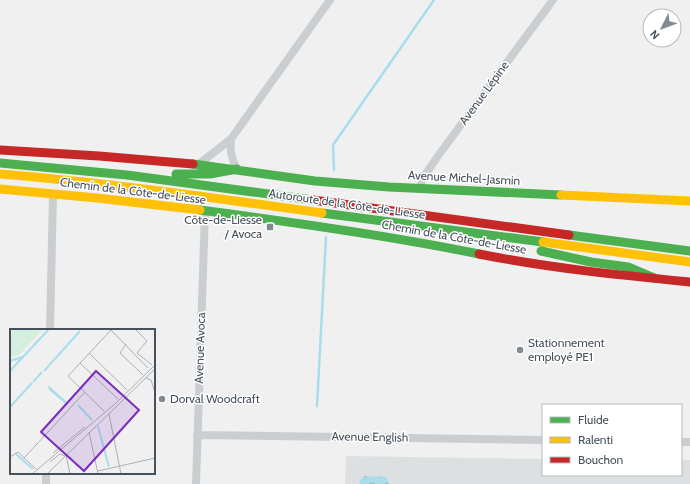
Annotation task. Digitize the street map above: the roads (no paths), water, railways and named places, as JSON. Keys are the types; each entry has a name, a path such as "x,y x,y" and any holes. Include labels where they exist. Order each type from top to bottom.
{"main road":[{"path":"0,150 199,164 237,169"},
{"name":"Autoroute de la Côte-de-Liesse","path":"0,163 127,175 690,251"},
{"name":"Avenue Michel-Jasmin","path":"237,169 321,181 389,187 690,201"},
{"path":"127,175 210,174 237,169"},
{"name":"Autoroute de la Côte-de-Liesse","path":"0,174 160,191 690,262"},
{"name":"Chemin de la Côte-de-Liesse","path":"0,189 205,211 389,237 543,266 690,282"},
{"path":"451,230 591,262 628,267 654,278"}],"street":[{"path":"199,164 231,138 330,0"},
{"name":"Avenue Lépine","path":"420,188 423,178 438,156 553,0"},
{"path":"231,138 230,149 237,169"},
{"path":"50,329 53,194"},
{"name":"Avenue Avoca","path":"196,484 205,211"},
{"name":"Avenue English","path":"197,435 542,440"}],"water":[{"path":"365,476 386,477 389,484 359,484 361,479"}],"waterway":[{"path":"334,170 333,145 434,0"},
{"path":"317,406 326,237"}],"place":[{"name":"Côte-de-Liesse / Avoca","path":"270,227"},
{"name":"Stationnement employé PE1","path":"520,350"},
{"name":"Dorval Woodcraft","path":"162,399"}]}
